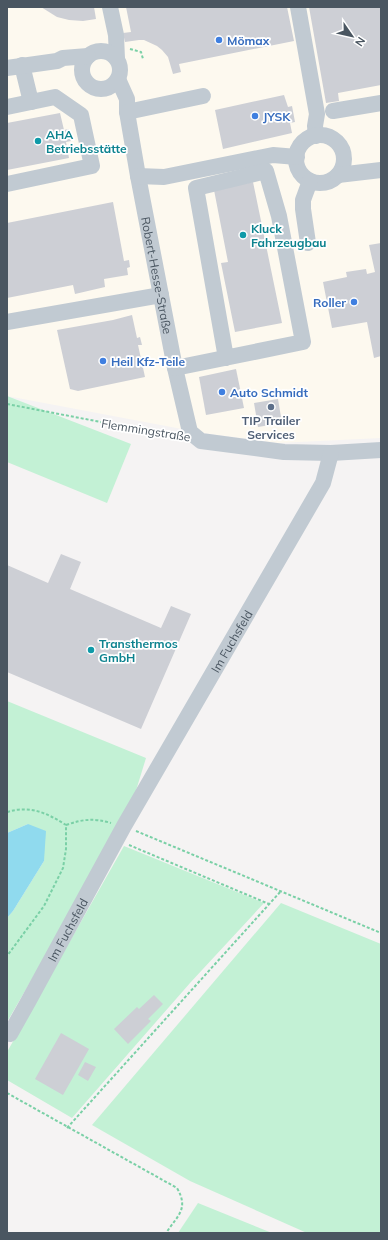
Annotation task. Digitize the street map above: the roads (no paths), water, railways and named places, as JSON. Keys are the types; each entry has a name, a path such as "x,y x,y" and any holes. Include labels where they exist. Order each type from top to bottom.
{"street":[{"path":"88,56 83,66 84,78 93,87 99,88 112,83 120,68 115,52 116,35 110,7"},
{"path":"298,7 317,114 315,126 316,136"},
{"path":"31,102 14,67 57,61 63,58 88,56 99,51 115,52"},
{"path":"57,61 63,65 83,71"},
{"name":"Robert-Hesse-Straße","path":"112,83 127,99 127,112 138,176 175,368 188,428 193,436"},
{"path":"127,112 203,96"},
{"path":"7,107 55,97 81,115 92,166 7,184"},
{"path":"333,112 381,103"},
{"path":"316,136 328,137 337,143 343,153 344,158 343,167 338,175 332,180 324,183 310,181 301,173 297,165 299,149 304,142 316,136"},
{"path":"138,176 164,177 273,155 297,157"},
{"path":"344,158 360,162 381,162"},
{"path":"338,175 381,170"},
{"path":"175,368 226,358 303,342 279,216 266,172 196,188 226,358"},
{"path":"308,243 303,200 310,181"},
{"path":"7,322 161,295"},
{"name":"Flemmingstraße","path":"193,436 201,440 284,452 331,453 381,450"},
{"name":"Im Fuchsfeld","path":"10,1034 121,833 323,483 331,453"}],"water":[{"path":"28,824 46,831 44,861 13,911 7,918 7,833"}],"place":[{"name":"Mömax","path":"219,40"},
{"name":"JYSK","path":"255,116"},
{"name":"AHA Betriebsstätte","path":"38,141"},
{"name":"Kluck Fahrzeugbau","path":"243,235"},
{"name":"Roller","path":"354,302"},
{"name":"Heil Kfz-Teile","path":"103,361"},
{"name":"Auto Schmidt","path":"222,392"},
{"name":"TIP Trailer Services","path":"271,407"},
{"name":"Transthermos GmbH","path":"91,650"}]}
